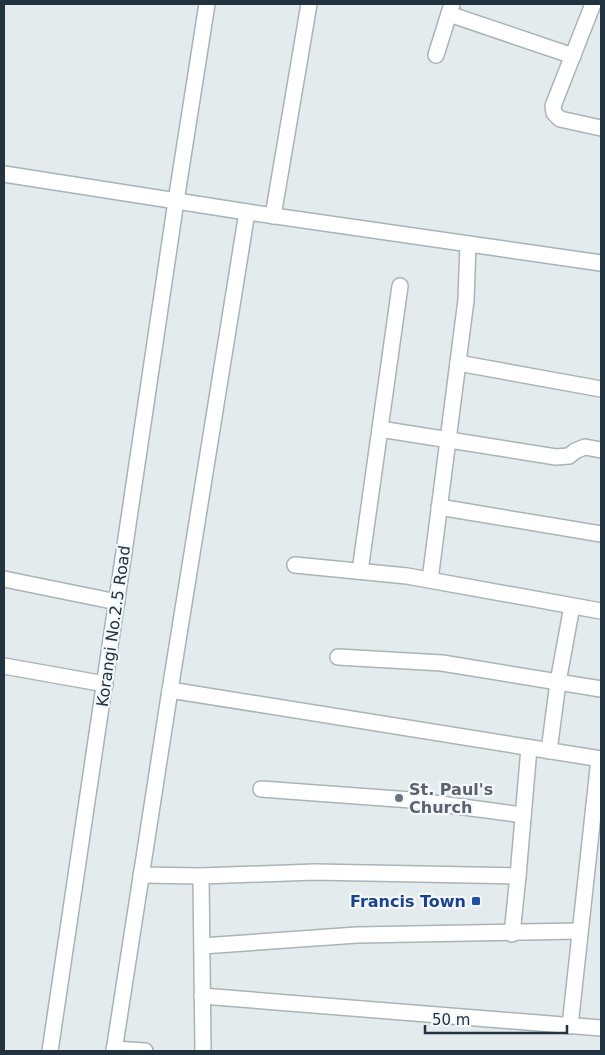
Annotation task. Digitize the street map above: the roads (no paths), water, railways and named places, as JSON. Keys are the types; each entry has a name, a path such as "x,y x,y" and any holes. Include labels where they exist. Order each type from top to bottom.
{"street":[{"name":"Korangi No.2.5 Road","path":"50,1051 207,4"},
{"path":"273,216 309,4"},
{"path":"594,4 553,106 554,113 560,118 601,128"},
{"path":"436,55 451,9 573,56"},
{"path":"4,174 273,216 601,263"},
{"path":"145,1051 114,1050 247,212"},
{"path":"430,580 466,300 468,244"},
{"path":"360,571 400,286"},
{"path":"458,363 601,389"},
{"path":"380,429 556,457 569,456 585,447 601,450"},
{"path":"439,507 601,534"},
{"path":"295,565 407,576 601,612"},
{"path":"4,579 117,602"},
{"path":"549,751 558,682 572,606"},
{"path":"338,657 442,663 601,689"},
{"path":"4,666 105,684"},
{"path":"170,690 600,759 579,931 570,1026"},
{"path":"512,934 529,748"},
{"path":"261,789 411,800 523,815"},
{"path":"141,875 201,876 315,872 518,876"},
{"path":"201,876 203,1051"},
{"path":"202,946 357,935 512,934 579,931"},
{"path":"202,996 601,1028"}],"place":[{"name":"St. Paul's Church","path":"399,798"},
{"name":"Francis Town","path":"476,901"}]}
